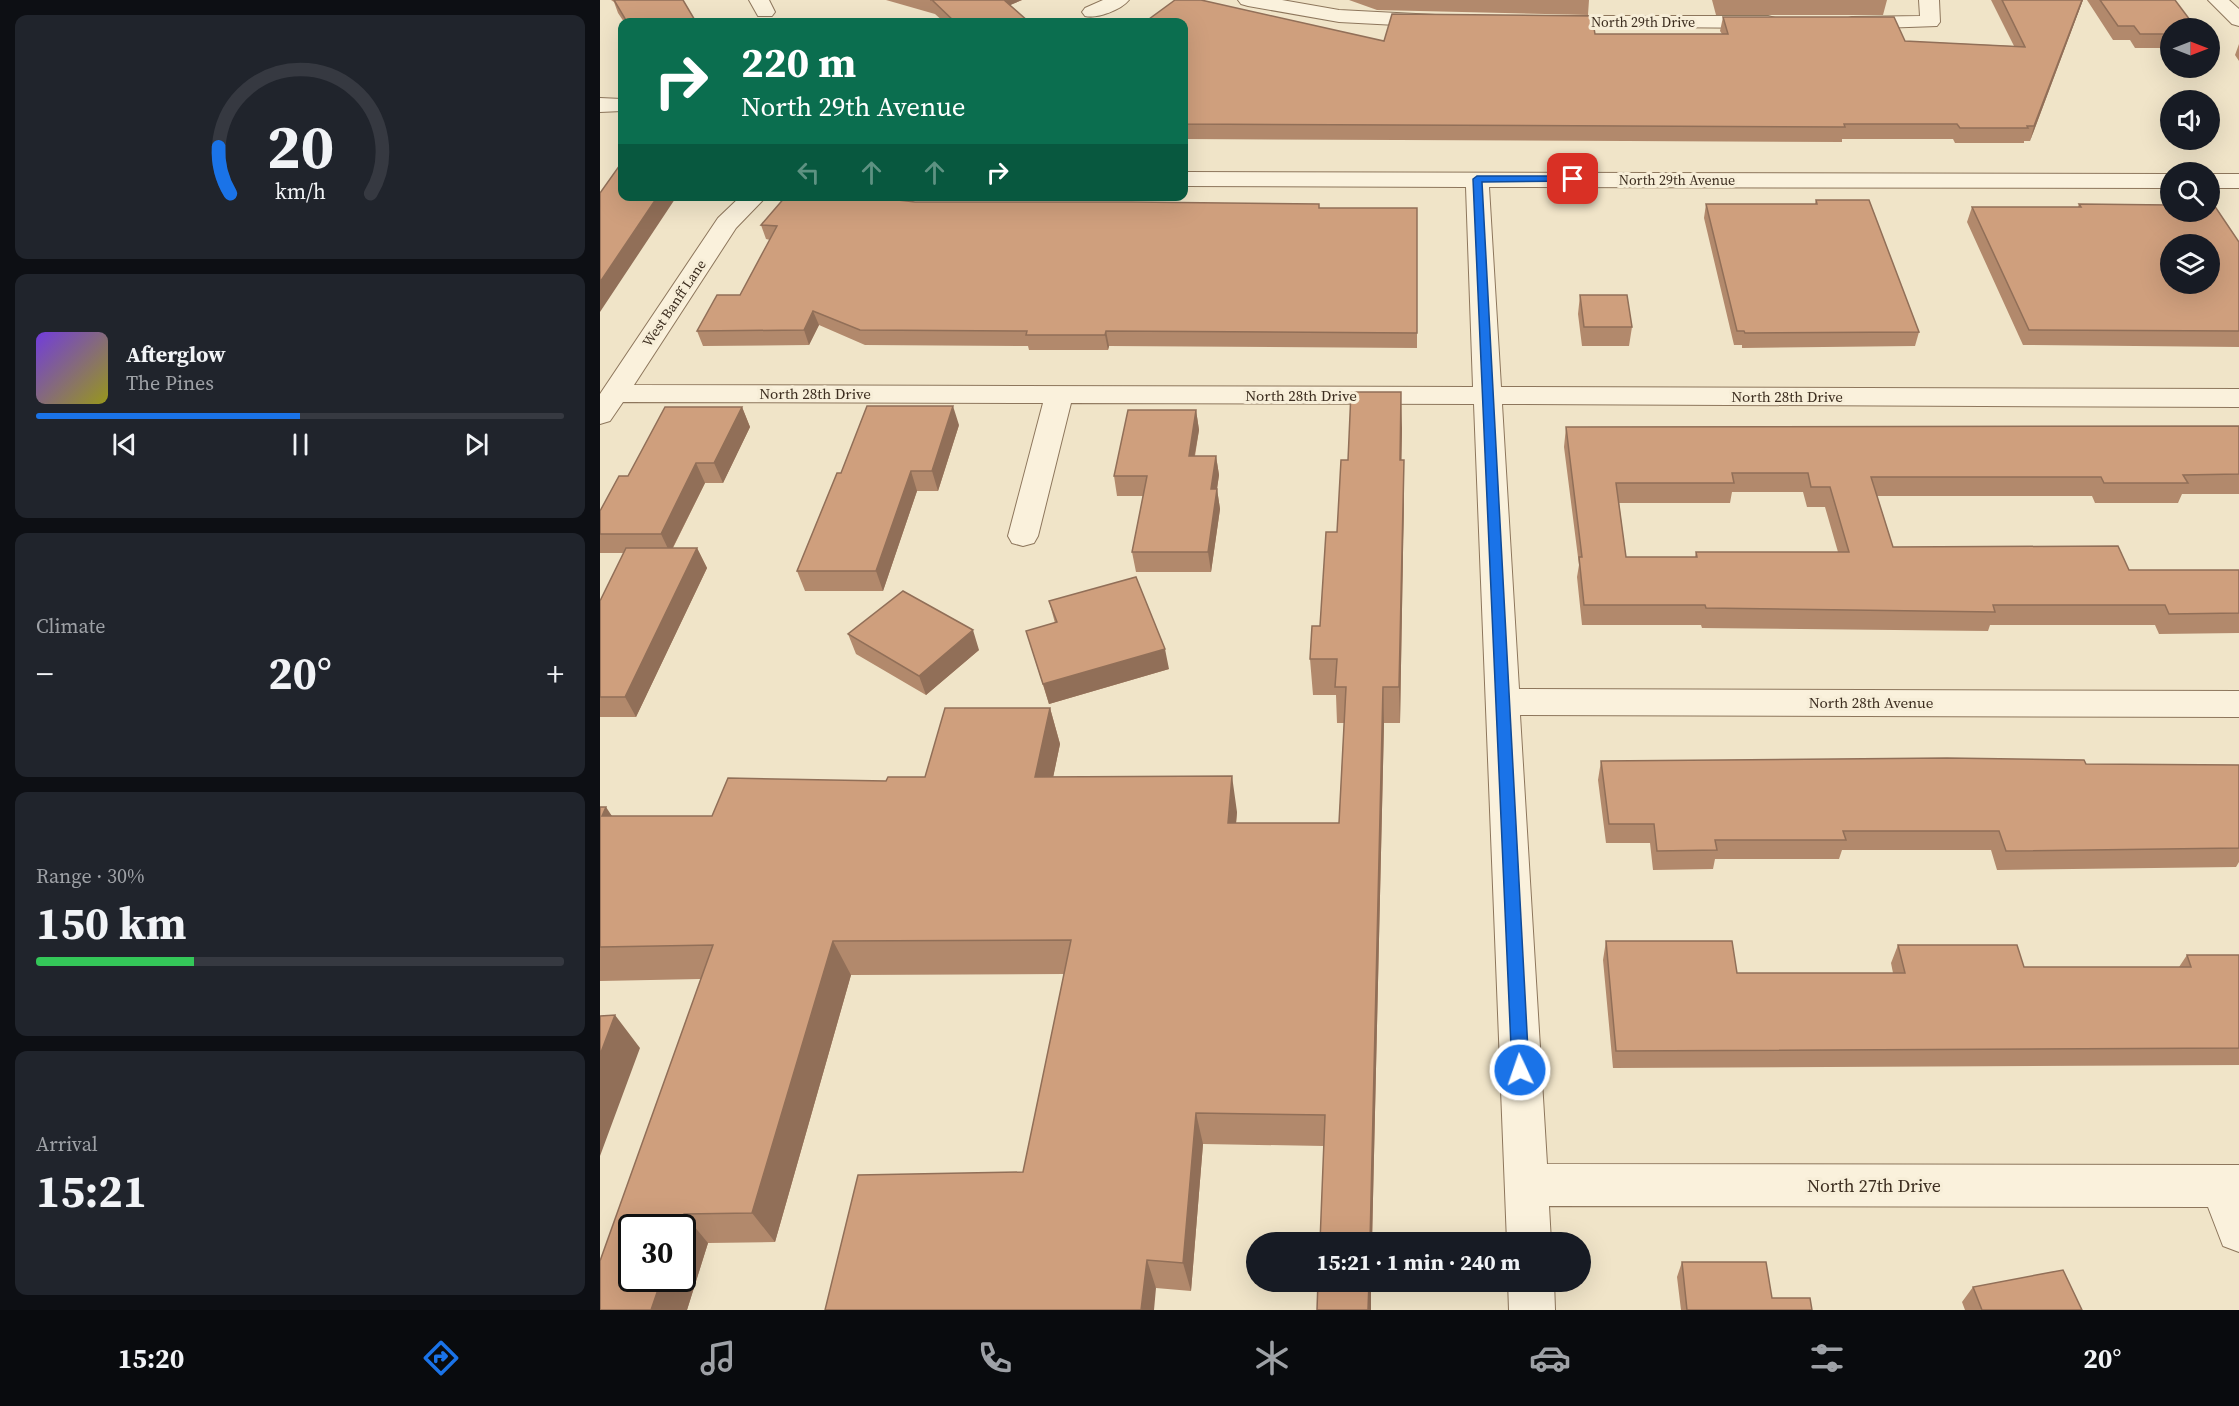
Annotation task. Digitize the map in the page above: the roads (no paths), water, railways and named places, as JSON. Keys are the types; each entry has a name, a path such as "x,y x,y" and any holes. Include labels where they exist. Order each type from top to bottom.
{"street":[{"path":"1092,12 1119,0"},
{"path":"1248,0 1339,16 1452,22"},
{"path":"1838,23 1930,22 1929,0"},
{"path":"2218,0 2239,20"},
{"name":"North 29th Drive","path":"1534,22 1640,13 1791,22"},
{"path":"600,105 618,105"},
{"name":"North 29th Avenue","path":"1188,178 2160,181"},
{"path":"1477,179 1528,1232"},
{"path":"2220,181 2239,181"},
{"name":"West Banff Lane","path":"607,404 728,223 750,201"},
{"path":"1023,536 1059,395"},
{"name":"North 28th Drive","path":"607,404 1059,395 2239,398"},
{"name":"North 28th Avenue","path":"1503,702 2239,705"},
{"name":"North 27th Drive","path":"1526,1185 2230,1186 2239,1230"},
{"path":"1531,1292 1532,1310"}]}
